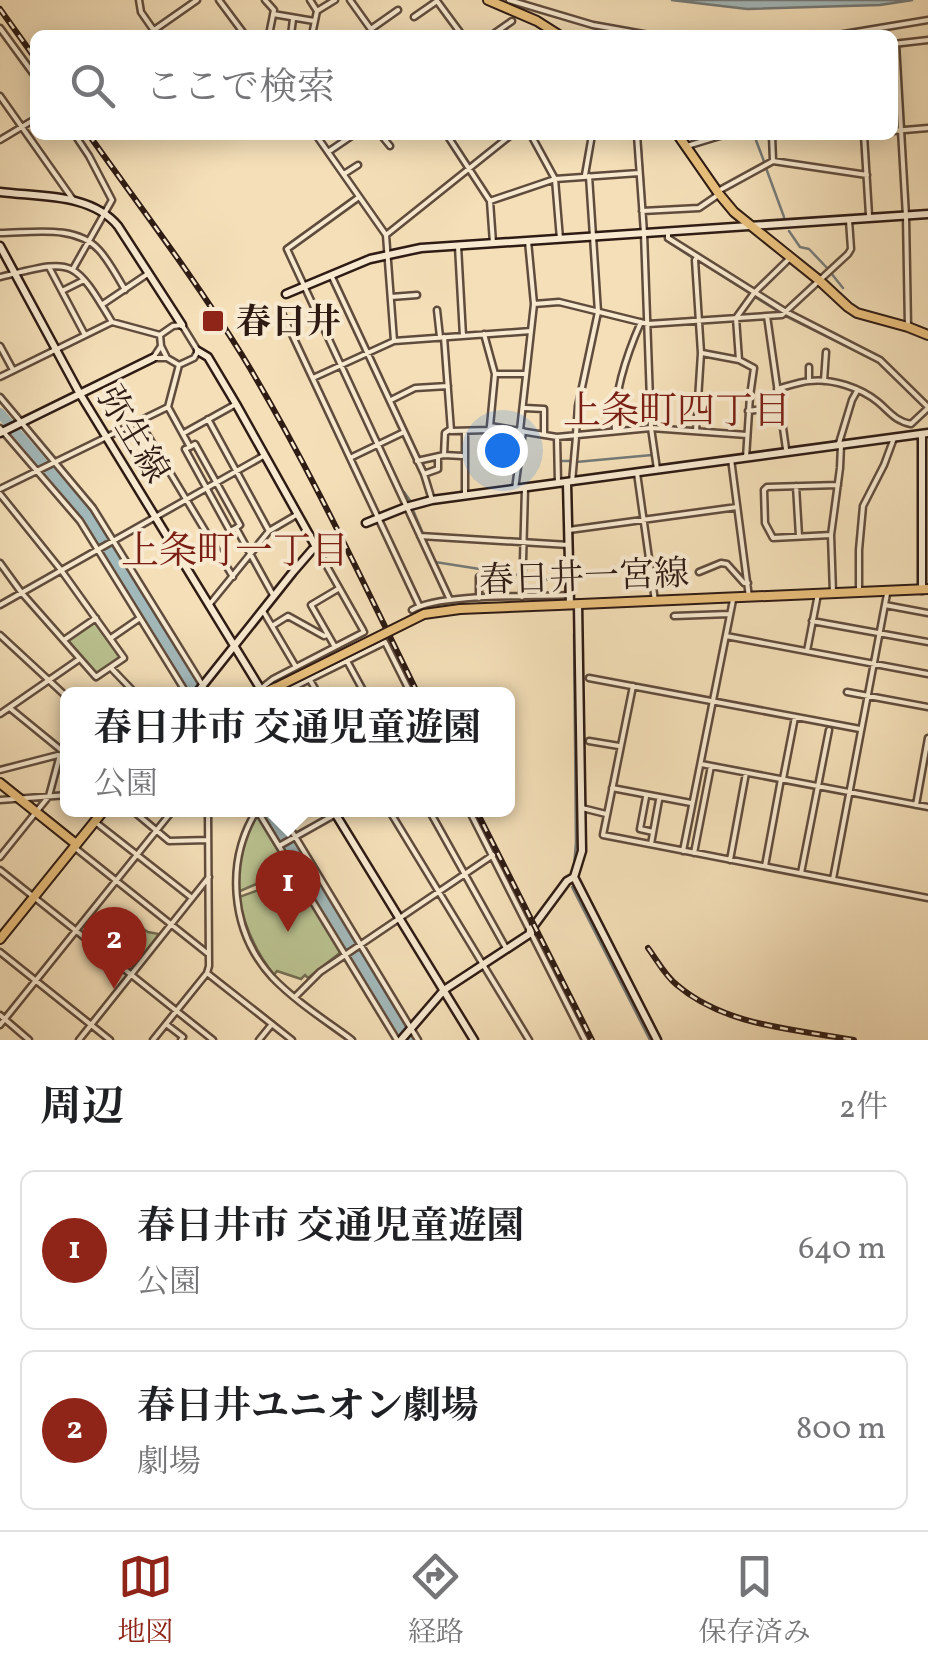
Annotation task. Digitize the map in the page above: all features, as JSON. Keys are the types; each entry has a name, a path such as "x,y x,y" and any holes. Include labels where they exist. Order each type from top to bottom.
{"main road":[{"path":"488,0 551,30"},
{"path":"682,140 734,212 856,313 928,335"},
{"name":"春日井一宮線","path":"286,687 424,614 460,608 925,590"},
{"path":"0,783 75,845"},
{"path":"0,939 97,817"}],"street":[{"path":"139,0 141,12 153,30"},
{"path":"159,30 197,0"},
{"path":"219,0 241,30"},
{"path":"265,0 274,10 270,30"},
{"path":"310,0 317,10"},
{"path":"313,30 317,10 335,0"},
{"path":"350,0 370,29 398,10"},
{"path":"509,0 622,30"},
{"path":"414,17 438,1 458,30"},
{"path":"273,14 314,21"},
{"path":"292,30 293,19"},
{"path":"868,30 928,20"},
{"path":"500,30 512,22"},
{"path":"0,28 30,69"},
{"path":"0,46 8,40"},
{"path":"898,44 928,40"},
{"path":"0,96 30,139"},
{"path":"898,101 908,327"},
{"path":"0,140 30,122"},
{"path":"900,130 928,128"},
{"path":"31,140 74,201"},
{"path":"74,268 112,200 79,140"},
{"path":"320,140 386,235 394,341"},
{"path":"328,152 346,140"},
{"path":"385,140 390,146"},
{"path":"450,140 490,200 493,243"},
{"path":"386,235 505,140"},
{"path":"534,140 555,179 560,239"},
{"path":"262,817 399,1040 444,990 530,932 574,877 582,851 582,808 569,545 570,482 578,406 598,312 587,176 591,140"},
{"path":"637,140 651,428 657,470"},
{"path":"687,146 707,140"},
{"path":"772,140 774,162"},
{"path":"864,140 869,218"},
{"path":"642,211 699,208 774,162 867,174"},
{"path":"344,174 358,165"},
{"path":"490,200 555,179 639,173"},
{"path":"0,192 94,206 118,226 198,350 210,360 319,546 372,648"},
{"path":"359,197 287,249 450,600"},
{"path":"286,294 388,254 421,248 928,214"},
{"path":"534,304 559,302 645,323 786,312 851,249 849,219"},
{"path":"668,231 668,238 754,293 880,360 928,407 911,424 911,436"},
{"path":"0,234 65,233 90,241 126,290"},
{"path":"522,597 522,431 534,304 528,241"},
{"name":"弥生線","path":"0,246 80,394 259,687"},
{"path":"458,246 463,336"},
{"path":"696,431 701,352 697,256"},
{"path":"739,360 736,318 754,293 791,257"},
{"path":"48,267 85,335"},
{"path":"0,278 48,267 74,268 112,322"},
{"path":"102,305 149,274"},
{"path":"330,275 424,474 432,500"},
{"path":"62,291 85,280"},
{"path":"391,296 416,295"},
{"path":"437,310 451,429"},
{"path":"281,311 418,606"},
{"path":"767,316 786,452"},
{"path":"0,376 112,322 160,335"},
{"path":"615,432 615,402 632,341 645,323"},
{"path":"167,358 160,335 163,330 182,325"},
{"path":"314,378 394,341 531,331"},
{"path":"444,455 445,433 451,429 489,430 495,374 484,334"},
{"path":"0,346 13,370"},
{"path":"154,358 161,346"},
{"path":"179,365 194,358 198,350"},
{"path":"701,352 739,360 754,368 746,458"},
{"path":"824,381 826,352"},
{"path":"179,365 167,358 154,358 3,430 80,521 183,687"},
{"path":"179,365 168,407 190,446"},
{"path":"809,367 809,381"},
{"path":"495,374 526,374"},
{"path":"778,389 824,381 857,391 894,418 911,424"},
{"path":"389,401 415,388 448,386"},
{"path":"833,593 831,535 840,445 857,391"},
{"path":"0,397 93,508 199,687"},
{"path":"183,434 236,404"},
{"path":"748,411 780,406"},
{"path":"0,563 96,678 124,658 0,491 168,407"},
{"path":"523,408 544,409 544,435"},
{"path":"208,419 270,530"},
{"path":"138,421 233,577"},
{"path":"490,426 557,438 651,428 747,434"},
{"path":"465,431 465,496"},
{"path":"350,458 404,432"},
{"path":"366,523 432,500 925,434 925,590"},
{"path":"557,438 558,484"},
{"path":"858,592 864,506 894,438"},
{"path":"196,444 240,526 230,530 186,449 190,446 196,444"},
{"path":"0,604 265,455"},
{"path":"417,461 444,455 463,456"},
{"path":"424,474 438,469 438,458"},
{"path":"731,460 750,597"},
{"path":"637,472 654,600"},
{"path":"831,535 773,538 766,522 764,490 838,485"},
{"path":"796,486 799,536"},
{"path":"569,530 737,507"},
{"path":"209,606 270,530 298,514"},
{"path":"236,528 274,596"},
{"path":"420,536 569,545"},
{"path":"202,687 319,546"},
{"path":"700,572 727,564 744,584 748,583"},
{"path":"479,577 479,598"},
{"path":"334,648 311,605 340,588"},
{"path":"833,879 888,591"},
{"path":"807,651 818,594"},
{"path":"412,610 450,600 479,598 573,601"},
{"path":"683,851 734,598"},
{"path":"885,606 928,613"},
{"path":"262,611 296,667"},
{"path":"674,616 730,614"},
{"path":"272,626 288,616 328,635"},
{"path":"64,640 96,618"},
{"path":"110,638 140,618"},
{"path":"812,621 928,642"},
{"path":"264,687 364,632"},
{"path":"0,635 60,690"},
{"path":"726,636 928,674"},
{"path":"290,687 385,642 408,687"},
{"path":"0,714 80,659"},
{"path":"346,662 361,687"},
{"path":"110,668 129,687"},
{"path":"590,678 862,730"},
{"path":"310,680 314,687"},
{"path":"633,686 604,834 928,898"},
{"path":"846,692 928,708"},
{"path":"10,708 60,750"},
{"path":"765,866 796,716"},
{"path":"802,874 829,730"},
{"path":"589,741 621,747"},
{"path":"916,804 928,741"},
{"path":"0,770 60,755"},
{"path":"700,764 928,807"},
{"path":"694,853 712,766"},
{"path":"0,857 49,796 60,767"},
{"path":"730,860 746,772"},
{"path":"921,776 928,777"},
{"path":"612,788 693,803"},
{"path":"0,800 60,795"},
{"path":"646,795 640,829 653,832"},
{"path":"650,844 659,798"},
{"path":"582,808 607,814"},
{"path":"140,817 169,841 208,840"},
{"path":"0,1025 2,1017 166,817"},
{"path":"153,1040 208,973 208,817"},
{"path":"252,817 238,849 236,885 239,912 257,957 272,977 352,1040"},
{"path":"283,817 418,1040"},
{"path":"281,845 327,817"},
{"path":"341,817 474,1040"},
{"path":"393,817 529,1040"},
{"path":"432,817 506,948"},
{"path":"474,817 585,1040"},
{"path":"94,821 192,898"},
{"path":"75,845 210,955"},
{"path":"295,997 310,980 360,944 493,855"},
{"path":"0,870 214,1040"},
{"path":"79,1040 209,877"},
{"path":"574,877 657,1040"},
{"path":"0,952 110,1040"},
{"path":"208,973 292,1040"},
{"path":"2,1017 28,1040"},
{"path":"166,1024 183,1037 181,1040"},
{"path":"259,1040 272,1024"}],"green space":[{"path":"93,622 120,656 99,673 69,642"},
{"path":"259,817 295,875 285,881 280,874 238,890 247,833"},
{"path":"298,882 341,952 308,978 305,975 301,979 277,971 274,975 252,939 239,897 259,890 267,901"},
{"path":"121,915 148,932 159,934 132,971 96,944"}],"water":[{"path":"671,0 913,0 880,5 747,9"}],"waterway":[{"path":"640,140 645,208"},
{"path":"756,140 765,164"},
{"path":"766,168 784,217"},
{"path":"645,214 646,226"},
{"path":"789,231 800,247 809,249 829,270"},
{"path":"665,240 693,258"},
{"path":"698,260 702,263"},
{"path":"705,265 751,294"},
{"path":"831,273 843,288"},
{"path":"755,297 781,313"},
{"path":"785,316 880,363 925,408"},
{"path":"0,413 88,516 194,687"},
{"path":"576,462 652,455"},
{"path":"560,461 572,461"},
{"path":"404,492 411,502"},
{"path":"413,510 435,562 563,582"},
{"path":"574,634 574,866"},
{"path":"272,817 408,1040"},
{"path":"572,887 650,1040"}],"railway":[{"path":"0,9 30,51"},
{"path":"93,140 242,355 312,480 415,687"},
{"path":"480,817 592,1040"},
{"path":"648,948 673,981 716,1009 761,1024 854,1040"}],"place":[{"name":"春日井","path":"213,321"},
{"name":"春日井市 交通児童遊園","path":"288,932"},
{"name":"春日井ユニオン劇場","path":"114,989"}],"district":[{"name":"上条町四丁目","path":"677,410"},
{"name":"上条町一丁目","path":"235,550"}]}
